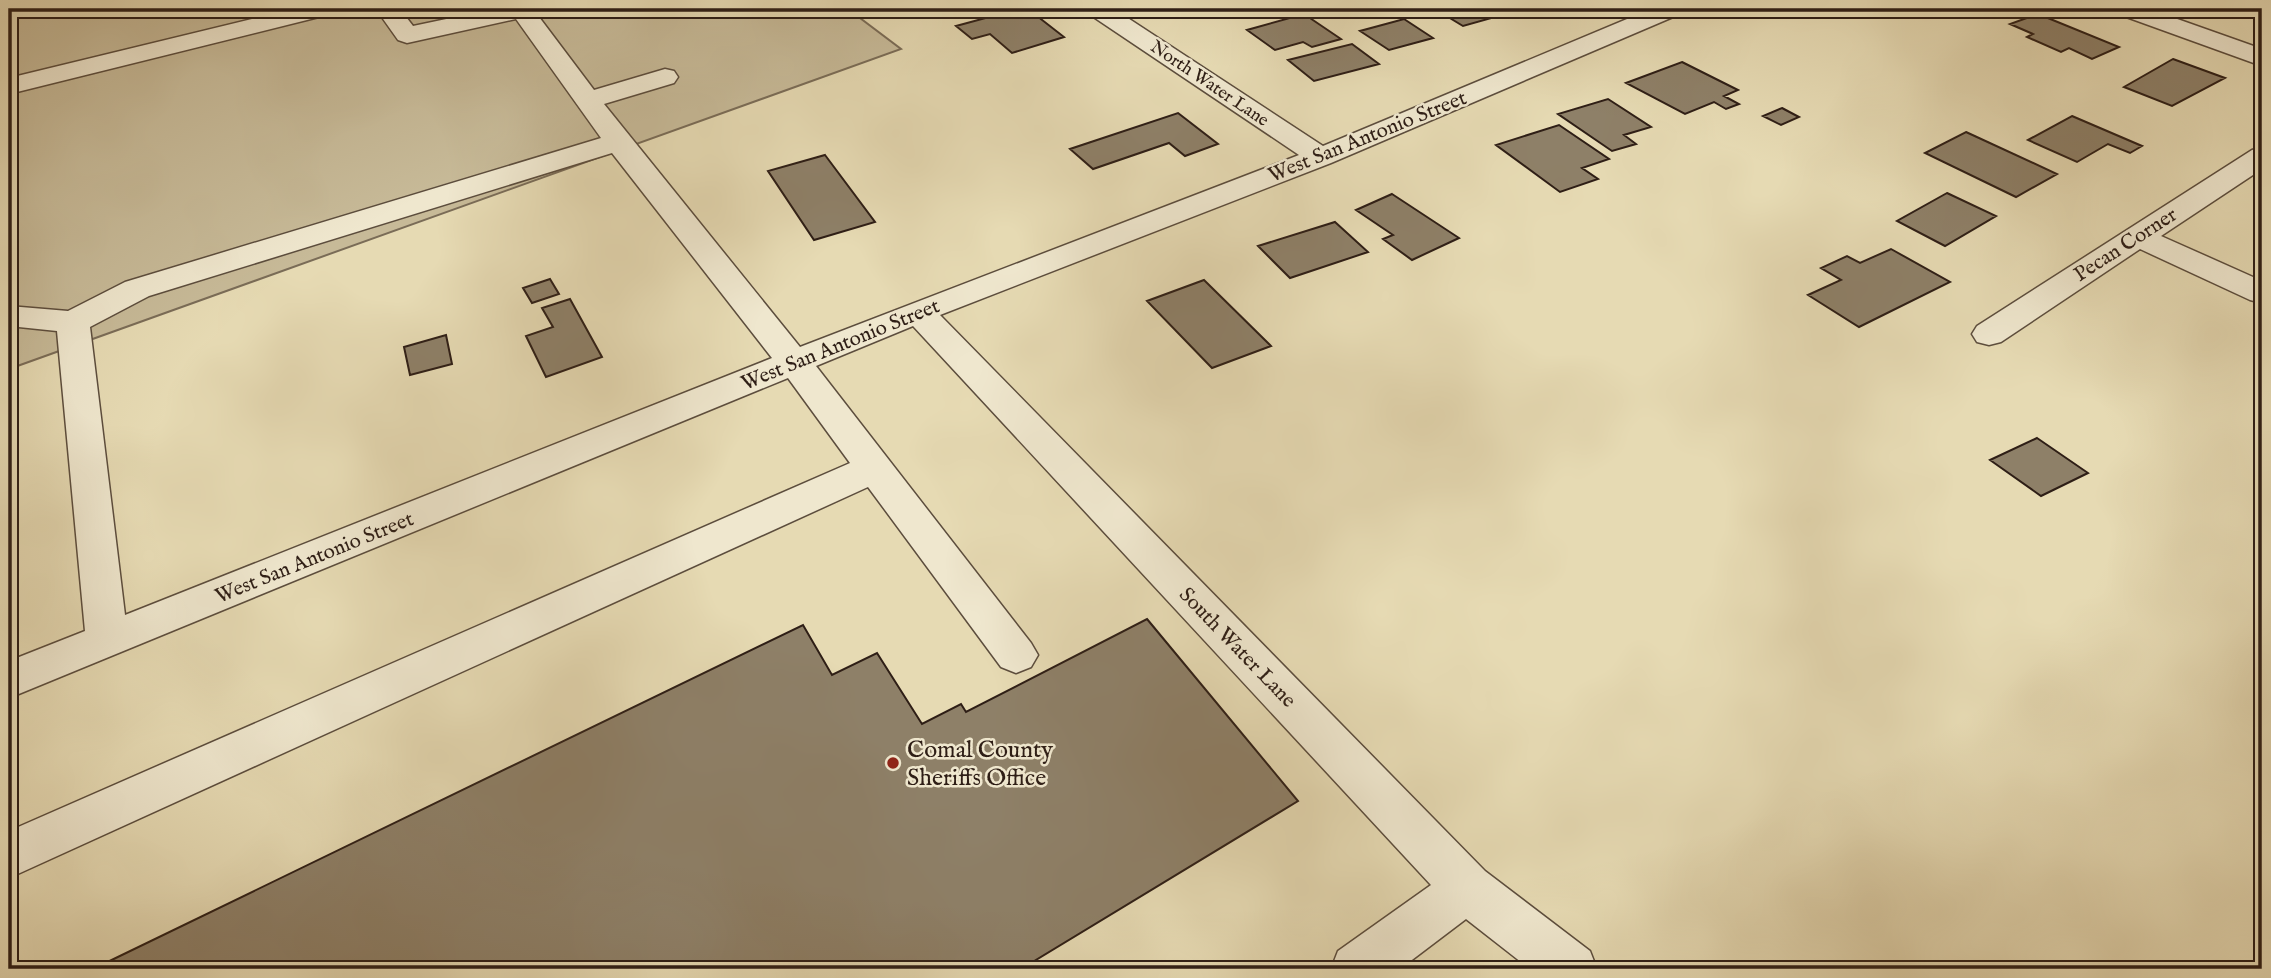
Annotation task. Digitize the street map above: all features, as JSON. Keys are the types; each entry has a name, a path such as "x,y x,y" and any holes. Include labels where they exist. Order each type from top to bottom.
{"street":[{"path":"9,86 322,9"},
{"path":"388,9 407,35 521,9 618,142 794,362 1016,655"},
{"name":"North Water Lane","path":"1098,9 1321,157"},
{"name":"West San Antonio Street","path":"9,680 918,312 1321,157 1671,9"},
{"path":"2127,9 2262,58"},
{"path":"588,100 665,77"},
{"path":"9,316 73,322 137,289 618,142"},
{"name":"Pecan Corner","path":"1989,334 2262,156"},
{"path":"2136,236 2262,293"},
{"name":"South Water Lane","path":"918,312 1467,888 1571,969"},
{"path":"73,322 107,641"},
{"path":"9,855 874,468"},
{"path":"1357,969 1467,888"}],"shaded area":[{"path":"9,9 848,9 901,49 9,369"}],"building":[{"path":"1028,9 1064,37 1012,53 990,34 972,39 956,26"},
{"path":"1435,9 1508,9 1513,12 1463,26"},
{"path":"1971,9 2000,9 2002,10 1989,16"},
{"path":"2221,9 2262,9 2262,11 2247,18"},
{"path":"1304,14 1341,39 1312,47 1303,42 1275,50 1247,30"},
{"path":"2038,14 2119,47 2092,59 2069,48 2061,52 2027,37 2033,34 2010,24"},
{"path":"1404,19 1433,38 1389,50 1360,31"},
{"path":"1352,44 1379,64 1314,81 1288,60"},
{"path":"2173,59 2225,78 2172,106 2124,87"},
{"path":"1682,62 1738,90 1724,96 1739,104 1726,109 1714,102 1685,114 1626,83"},
{"path":"1608,99 1651,127 1624,135 1636,144 1612,151 1558,114"},
{"path":"1782,108 1799,117 1781,125 1763,116"},
{"path":"1178,113 1218,144 1185,156 1169,143 1093,169 1070,149"},
{"path":"2072,116 2142,146 2130,153 2108,144 2077,162 2028,140"},
{"path":"1559,125 1609,159 1582,168 1598,179 1560,192 1496,145"},
{"path":"1966,132 2057,174 2016,197 1925,153"},
{"path":"825,155 875,222 814,240 768,171"},
{"path":"1947,193 1996,216 1945,246 1897,221"},
{"path":"1392,194 1459,238 1412,260 1383,239 1393,235 1356,210"},
{"path":"1335,222 1368,252 1290,278 1258,246"},
{"path":"1891,249 1950,282 1859,327 1808,295 1841,280 1821,268 1847,256 1860,263"},
{"path":"550,279 559,294 532,303 523,288"},
{"path":"1204,280 1271,346 1212,368 1147,301"},
{"path":"570,299 602,357 546,377 526,336 553,327 542,308"},
{"path":"446,335 452,364 410,375 404,347"},
{"path":"2037,438 2088,473 2041,496 1990,460"},
{"name":"Comal County Sheriffs Office","path":"1147,619 1298,801 1021,969 93,969 803,625 832,675 877,653 922,724 961,704 966,712"}],"place":[{"name":"Comal County Sheriffs Office","path":"893,763"}]}
